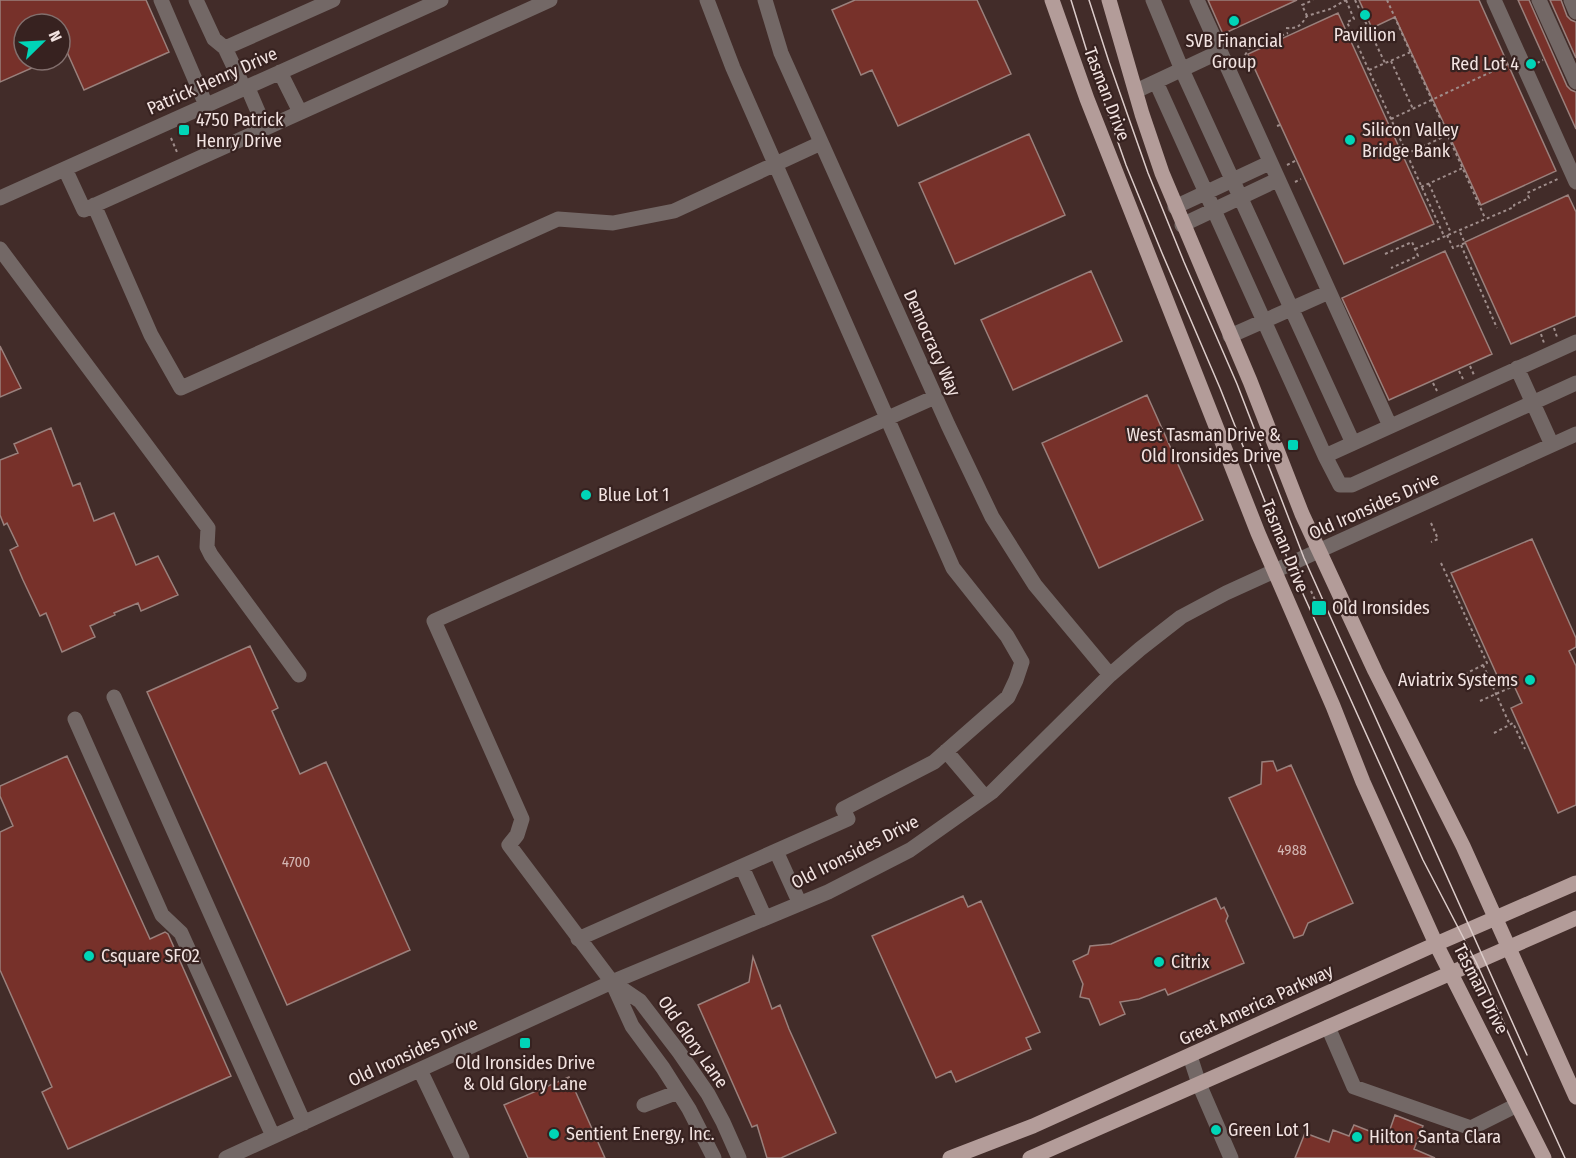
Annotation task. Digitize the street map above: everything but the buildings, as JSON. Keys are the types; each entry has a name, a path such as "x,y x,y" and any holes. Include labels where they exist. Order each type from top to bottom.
{"main road":[{"name":"Tasman Drive","path":"1052,0 1087,99 1274,572 1333,706 1363,782 1436,944 1544,1158"},
{"name":"Tasman Drive","path":"1109,0 1151,142 1175,207 1250,381 1298,504 1376,671 1463,846 1576,1097"},
{"name":"Great America Parkway","path":"950,1158 1034,1126 1576,883"},
{"path":"1030,1158 1576,918"}],"street":[{"path":"161,0 206,105"},
{"path":"196,0 214,39 225,48 266,128"},
{"path":"225,48 333,0"},
{"path":"65,169 84,210 550,0"},
{"path":"578,939 848,819 843,809 934,762 1008,697 1022,662 1007,636 953,568 733,68 707,0"},
{"name":"Democracy Way","path":"765,0 781,52 935,397 992,517 1054,609 1110,675"},
{"path":"1153,0 1182,70 1353,443"},
{"path":"1197,0 1390,426"},
{"path":"1494,0 1569,180"},
{"path":"1539,0 1576,82"},
{"path":"1571,0 1576,12"},
{"name":"Patrick Henry Drive","path":"0,198 436,1"},
{"path":"1136,91 1219,52"},
{"path":"280,72 300,112"},
{"path":"1156,82 1340,485 1352,485 1576,382"},
{"path":"94,205 151,335 181,388 558,219 613,223 674,211 821,142"},
{"path":"1175,207 1269,163"},
{"path":"1182,225 1277,180"},
{"path":"0,249 208,528 207,547 211,555 299,675"},
{"path":"1230,336 1329,292"},
{"path":"1325,456 1576,342"},
{"path":"1517,368 1552,445"},
{"path":"714,1158 689,1109 632,1026 612,982 509,845 517,835 522,819 434,621 935,397"},
{"name":"Old Ironsides Drive","path":"226,1158 250,1153 273,1136 612,982 828,892 910,850 985,797 1110,675 1181,617 1226,593 1576,434"},
{"path":"114,697 304,1123"},
{"path":"75,719 162,915 181,933 273,1136"},
{"path":"946,752 985,797"},
{"path":"776,851 800,904"},
{"path":"742,867 765,918"},
{"name":"Old Glory Lane","path":"612,982 640,1001 679,1052 708,1094 739,1158"},
{"path":"1328,1027 1354,1087 1471,1128 1517,1105"},
{"path":"1190,1056 1198,1084 1231,1158"},
{"path":"420,1070 462,1158"},
{"path":"644,1105 678,1092"}],"path":[{"path":"1307,16 1302,5 1313,0"},
{"path":"1286,28 1295,28 1301,25 1307,16 1330,9 1346,0 1354,19 1347,22 1421,187 1453,248 1465,243 1459,230"},
{"path":"1355,0 1385,63"},
{"path":"1387,0 1485,218"},
{"path":"1245,55 1249,49 1288,33"},
{"path":"1369,70 1411,52"},
{"path":"1391,61 1413,110"},
{"path":"1391,119 1510,63"},
{"path":"1406,154 1448,135"},
{"path":"1421,187 1463,168"},
{"path":"1295,182 1301,179"},
{"path":"1415,249 1514,207 1529,198 1527,193 1569,180"},
{"path":"1429,183 1451,233"},
{"path":"1385,254 1412,242 1418,256 1391,268"},
{"path":"1461,245 1497,328"},
{"path":"1431,523 1437,539 1431,542"},
{"path":"1441,563 1487,663 1467,673"},
{"path":"1311,591 1316,602"},
{"path":"1483,665 1510,725"},
{"path":"1480,701 1514,686"},
{"path":"1494,733 1513,723 1525,749"}],"tram line":[{"path":"1071,0 1126,165 1220,388 1290,565 1423,860 1476,962 1565,1158"},
{"path":"1089,0 1148,173 1237,384 1304,558 1527,1055"}],"place":[{"name":"Pavillion","path":"1365,15"},
{"name":"SVB Financial Group","path":"1234,21"},
{"name":"Red Lot 4","path":"1531,64"},
{"name":"4750 Patrick Henry Drive","path":"184,130"},
{"name":"Silicon Valley Bridge Bank","path":"1350,140"},
{"name":"West Tasman Drive & Old Ironsides Drive","path":"1293,445"},
{"name":"Blue Lot 1","path":"586,495"},
{"name":"Old Ironsides","path":"1319,608"},
{"name":"Aviatrix Systems","path":"1530,680"},
{"name":"Csquare SFO2","path":"89,956"},
{"name":"Citrix","path":"1159,962"},
{"name":"Old Ironsides Drive & Old Glory Lane","path":"525,1043"},
{"name":"Green Lot 1","path":"1216,1130"},
{"name":"Sentient Energy, Inc.","path":"554,1134"},
{"name":"Hilton Santa Clara","path":"1357,1137"}]}
